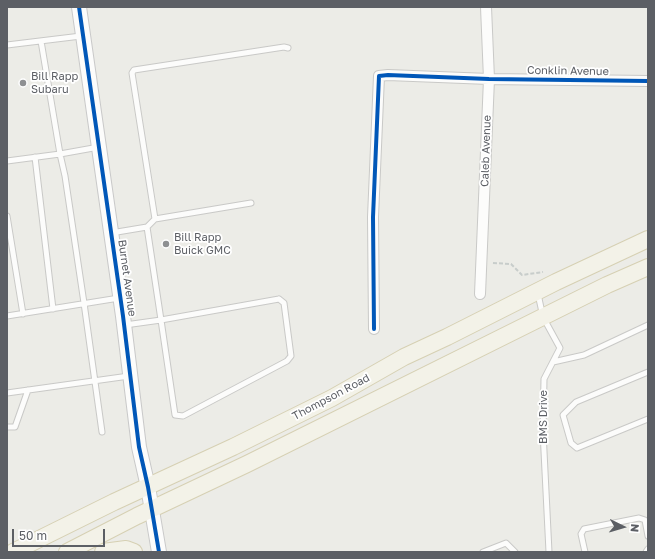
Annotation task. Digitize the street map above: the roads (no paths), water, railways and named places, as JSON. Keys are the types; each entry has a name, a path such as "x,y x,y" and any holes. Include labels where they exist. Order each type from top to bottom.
{"main road":[{"name":"Thompson Road","path":"13,552 233,447 332,398 404,357 537,291 648,239"},
{"name":"Thompson Road","path":"67,552 607,285 648,267"},
{"path":"103,552 126,549 134,552"}],"street":[{"name":"Burnet Avenue","path":"79,7 100,147 139,447 148,487 158,552"},
{"name":"Caleb Avenue","path":"480,294 488,79 486,7"},
{"name":"Conklin Avenue","path":"374,329 372,217 379,76 648,81"}],"lane":[{"path":"7,45 83,35"},
{"path":"41,41 65,176 102,432"},
{"path":"155,219 132,73 134,70 284,47 288,48"},
{"path":"7,161 100,147"},
{"path":"35,157 53,309"},
{"path":"111,233 147,227 155,219 251,203"},
{"path":"7,216 23,314"},
{"path":"124,325 161,320 279,299 284,303 291,356 287,361 183,416 175,414 161,320 147,227"},
{"name":"BMS Drive","path":"537,291 543,317 560,348 544,379 543,431 549,552"},
{"path":"7,316 120,298"},
{"path":"553,362 584,355 648,325"},
{"path":"648,372 576,402 563,415 571,443 578,448 648,419"},
{"path":"7,393 130,376"},
{"path":"7,426 15,427 28,390"},
{"path":"585,552 582,534 584,529 639,518 645,520 648,536"},
{"path":"483,552 506,543 515,552"}],"place":[{"name":"Bill Rapp Subaru","path":"23,83"},
{"name":"Bill Rapp Buick GMC","path":"166,244"}]}
